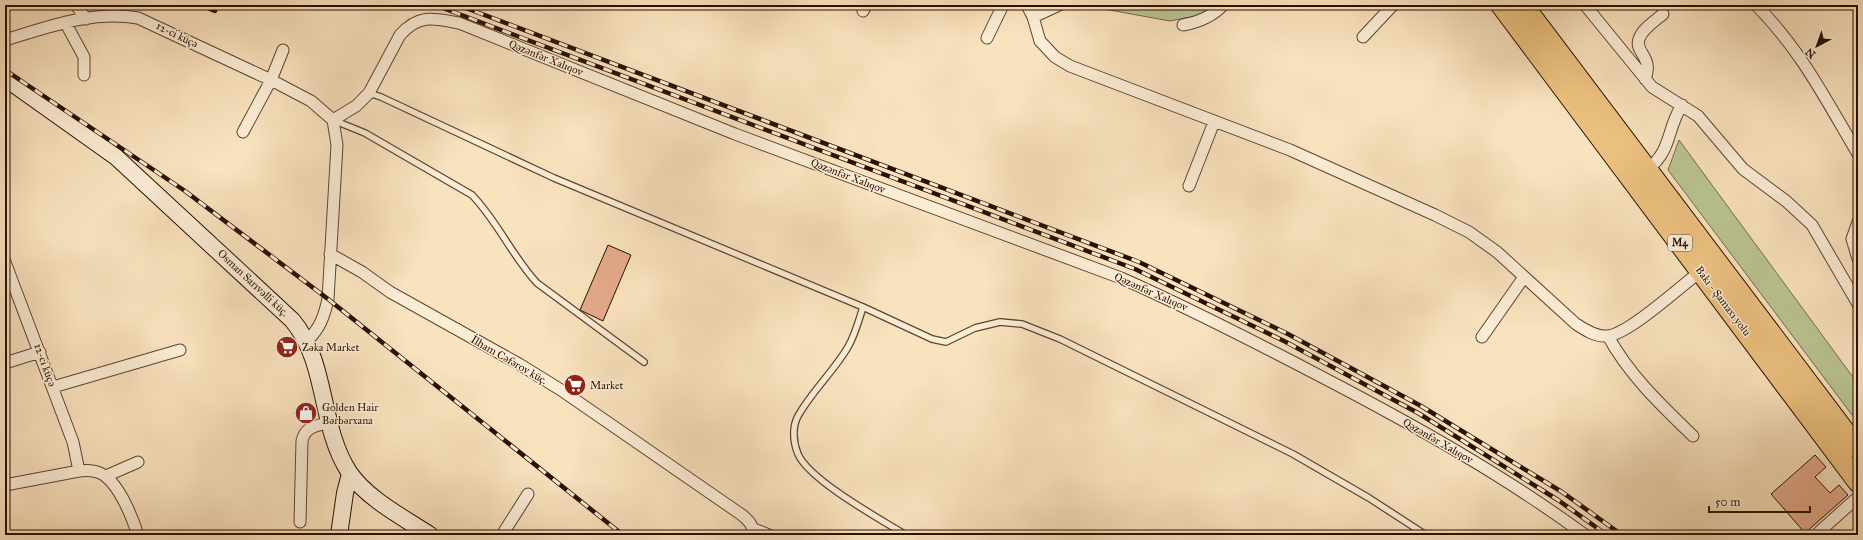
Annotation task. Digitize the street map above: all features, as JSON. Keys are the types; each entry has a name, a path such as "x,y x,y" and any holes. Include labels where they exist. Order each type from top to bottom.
{"highway":[{"name":"Bakı - Şamaxı yolu","path":"1501,5 1858,482"},
{"name":"Bakı - Şamaxı yolu","path":"1523,5 1858,449"}],"street":[{"path":"76,5 86,19"},
{"path":"987,38 1003,5"},
{"path":"1027,5 1033,17 1040,41 1055,57 1070,66 1290,150 1435,215 1474,236 1497,252 1576,324 1599,336 1608,336 1618,333 1636,322 1701,271"},
{"path":"1033,17 1059,5"},
{"path":"1183,25 1197,22 1212,16 1223,5"},
{"path":"1363,37 1393,5"},
{"path":"1585,5 1645,80 1660,93 1698,116 1743,169 1786,201 1812,225 1858,304"},
{"path":"1756,5 1782,33 1803,61 1858,154"},
{"path":"1645,80 1649,70 1638,45 1639,38 1644,30 1663,14"},
{"name":"12-ci küçə","path":"5,40 65,22 123,15 138,18 271,80 311,101 332,120"},
{"name":"Qəzənfər Xalıqov","path":"332,120 356,106 368,93 400,35 407,27 422,19 435,19 459,23 735,134 1122,278 1164,297 1267,348 1450,446 1521,491 1585,535"},
{"path":"65,22 84,57 84,75"},
{"path":"243,132 271,80 283,50"},
{"name":"Osman Sarıvəlli küç.","path":"5,78 116,157 267,295 292,320 307,341 313,357 328,423 338,452 350,474 375,497 430,535"},
{"path":"1647,170 1660,158 1665,150 1670,137 1672,123 1682,105"},
{"path":"307,341 324,319 328,299 337,145 332,120"},
{"path":"1189,186 1214,122"},
{"path":"1858,222 1852,239 1858,259"},
{"name":"İlham Cəfərov küç.","path":"330,254 362,272 390,292 519,364 561,390 742,515 750,522 753,532"},
{"name":"12-ci küçə","path":"5,262 40,352 75,449 78,471"},
{"path":"1482,337 1524,277"},
{"path":"1608,336 1628,367 1657,401 1694,436"},
{"path":"53,387 180,350"},
{"path":"5,363 40,352"},
{"path":"300,522 303,434 312,427 328,423"},
{"path":"106,476 138,462"},
{"path":"5,485 78,471 91,470 106,476 113,484 131,516 138,535"},
{"path":"339,535 345,493 350,474"},
{"path":"502,535 528,494"},
{"path":"1819,532 1858,498"},
{"path":"753,532 769,535"}],"lane":[{"path":"368,93 381,97 554,178 863,307 932,339 946,342 975,328 1000,322 1022,324 1060,339 1293,454 1369,498 1426,535"},
{"path":"332,120 365,133 472,195 484,207 527,272 537,283 644,362"},
{"path":"863,307 848,346 798,416 793,431 798,454 810,470 844,497 906,535"}],"green space":[{"path":"1082,5 1216,5 1205,14 1170,21"},
{"path":"1679,140 1858,384 1858,423 1668,170"}],"building":[{"path":"608,245 631,255 603,321 580,310"},
{"path":"1815,455 1826,467 1815,477 1830,493 1839,485 1848,495 1805,533 1771,494"}],"railway":[{"path":"200,5 215,11"},
{"path":"435,5 1135,269 1284,341 1418,413 1558,500 1607,535"},
{"path":"458,5 1139,262 1288,334 1421,406 1562,492 1622,535"},
{"path":"5,70 185,191 328,299 623,535"}],"place":[{"name":"Zəka Market","path":"287,347"},
{"name":"Market","path":"575,385"},
{"name":"Golden Hair Bərbərxana","path":"306,413"}]}
